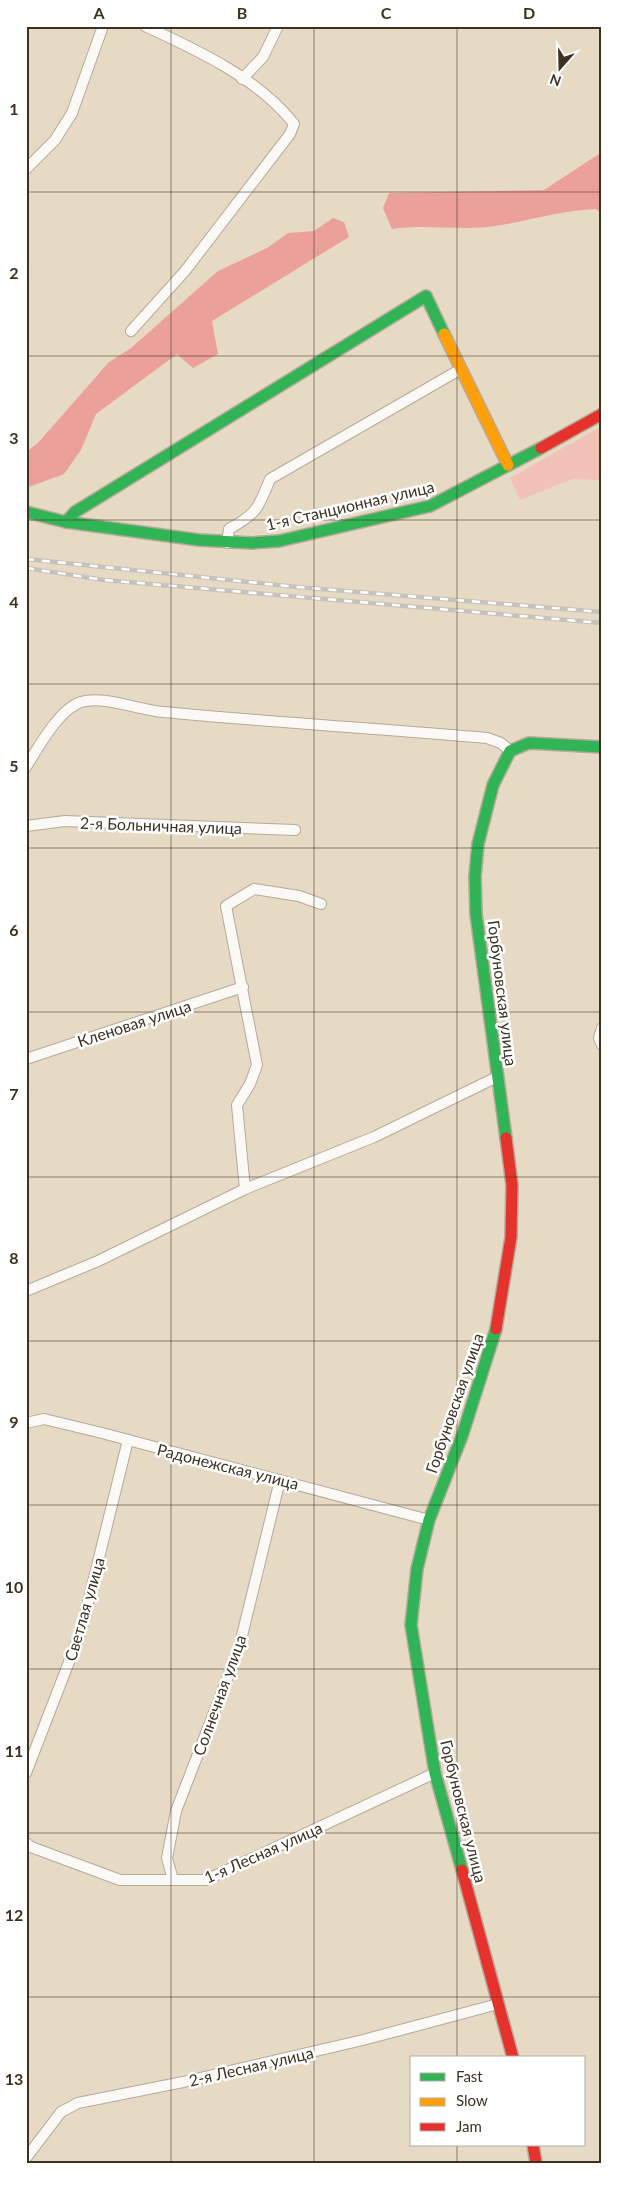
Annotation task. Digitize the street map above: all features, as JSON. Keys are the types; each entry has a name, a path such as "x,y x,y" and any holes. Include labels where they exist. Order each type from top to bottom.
{"main road":[{"path":"66,522 75,512 426,296 508,465"},
{"name":"1-я Станционная улица","path":"26,512 66,522 227,542 279,541 430,506 602,414"},
{"path":"510,751 529,742 602,747"},
{"name":"Горбуновская улица","path":"510,751 501,767 488,803 478,844 474,876 476,914 512,1185 511,1237 494,1340 462,1436 429,1520 417,1569 410,1625 435,1773 512,2056"},
{"path":"533,2146 536,2163"}],"street":[{"path":"26,168 55,140 72,112 103,26"},
{"path":"131,331 185,271 290,134 294,124 282,108 242,79 195,49 145,26"},
{"path":"242,79 263,57 278,26"},
{"path":"227,542 229,529 242,522 259,508 270,479 461,369"},
{"path":"26,767 54,726 74,705 86,700 98,700 162,712 487,738 500,742 510,751"},
{"name":"2-я Больничная улица","path":"26,826 65,821 296,830"},
{"path":"245,1190 237,1105 250,1084 257,1065 226,906 254,889 299,896 321,904"},
{"name":"Кленовая улица","path":"26,1059 243,987"},
{"path":"602,1028 599,1038 602,1045"},
{"path":"26,1292 98,1261 245,1190 374,1136 497,1077"},
{"name":"Радонежская улица","path":"26,1423 44,1419 429,1520"},
{"name":"Светлая улица","path":"26,1773 81,1631 128,1440"},
{"name":"Солнечная улица","path":"173,1880 167,1858 176,1811 238,1648 280,1480"},
{"name":"1-я Лесная улица","path":"26,1843 31,1848 120,1880 206,1880 435,1773"},
{"name":"2-я Лесная улица","path":"26,2158 61,2112 78,2103 183,2082 363,2040 498,2004"}],"shaded area":[{"path":"602,152 602,214 596,209 482,227 392,229 383,208 389,193 544,190"},
{"path":"333,218 344,222 349,237 212,321 218,354 193,368 177,354 96,414 81,450 64,474 26,488 26,452 37,444 109,362 131,348 218,271 267,248 288,233 314,231"},
{"path":"602,426 602,480 572,479 520,500 510,478"}],"railway":[{"path":"26,559 297,587 602,612"},
{"path":"26,568 104,580 602,623"}],"traffic: fast":[{"path":"66,522 75,512 426,296 444,334"},
{"path":"26,512 66,522 199,540 252,543 279,541 430,506 541,448"},
{"path":"506,1138 476,914 475,876 478,844 493,785 510,751 529,743 602,747"},
{"path":"462,1870 435,1773 411,1625 417,1569 429,1520 462,1436 496,1329"}],"traffic: slow":[{"path":"444,334 508,465"}],"traffic: jam":[{"path":"541,448 602,414"},
{"path":"496,1329 511,1237 512,1185 506,1138"},
{"path":"462,1870 512,2056"},
{"path":"533,2146 536,2163"}]}
